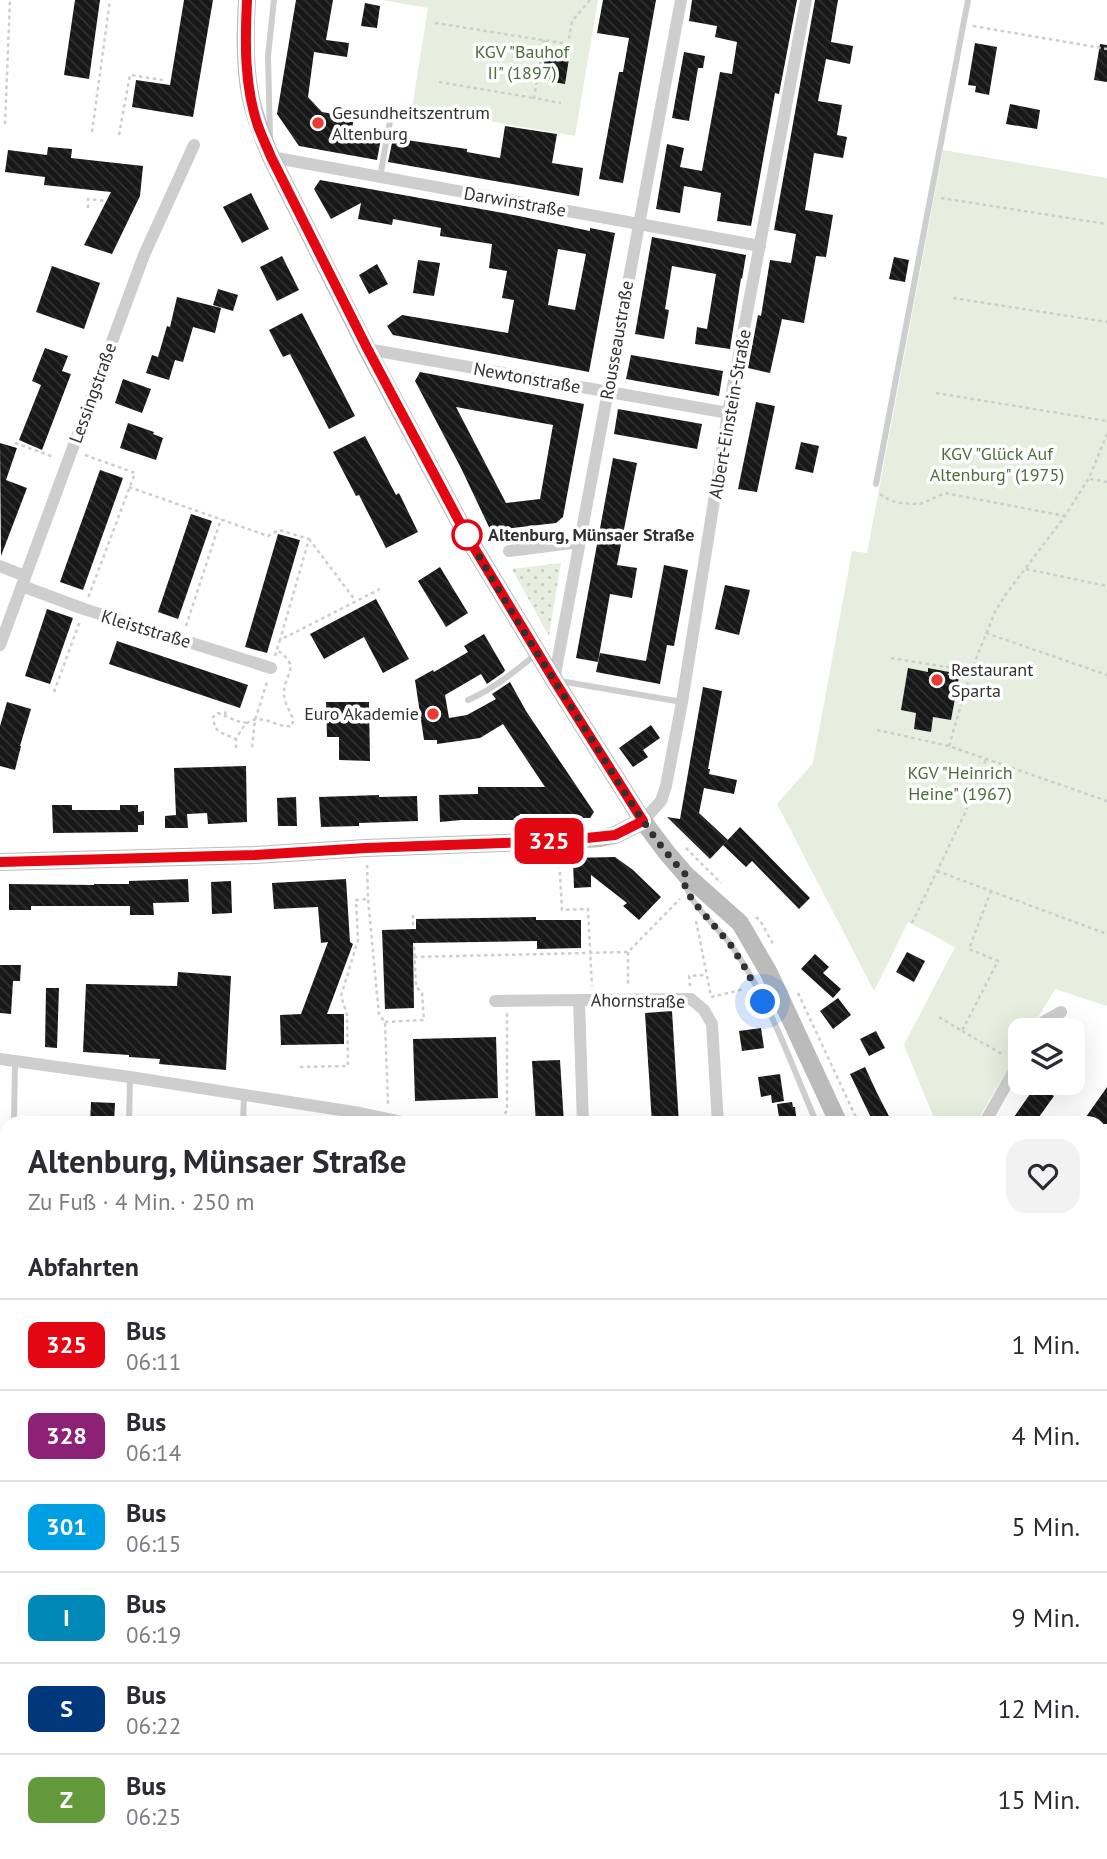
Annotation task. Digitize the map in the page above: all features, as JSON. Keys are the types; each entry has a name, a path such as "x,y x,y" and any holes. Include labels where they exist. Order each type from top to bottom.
{"street":[{"path":"247,0 245,42 250,93 258,127 367,348 467,536 643,821 674,863 740,923 769,973 835,1116"},
{"name":"Rousseaustraße","path":"554,680 681,0"},
{"name":"Albert-Einstein-Straße","path":"643,821 661,801 666,786 728,414 806,0"},
{"name":"Lessingstraße","path":"0,645 144,255 194,145"},
{"name":"Darwinstraße","path":"271,157 760,246"},
{"name":"Newtonstraße","path":"367,348 728,414"},
{"path":"509,551 580,542"},
{"name":"Kleiststraße","path":"0,566 24,581 84,609 271,668"},
{"path":"0,862 558,841 615,835 643,821"},
{"name":"Ahornstraße","path":"501,1001 691,999 704,1010 712,1024 718,1116"},
{"name":"Ahornstraße","path":"579,1000 583,1116"},
{"path":"1050,1018 1061,1012"},
{"path":"0,1059 130,1077 349,1116"},
{"path":"988,1116 1008,1081"}],"lane":[{"path":"271,157 268,56 274,0"},
{"path":"876,484 968,0"},
{"path":"380,177 392,110"},
{"path":"468,700 478,696 538,653"},
{"path":"554,680 682,702"},
{"path":"686,875 685,886 692,900 730,944 755,986 814,1116"},
{"path":"14,1116 15,1062"},
{"path":"129,1116 130,1077"},
{"path":"243,1116 244,1096"}],"path":[{"path":"5,124 9,0"},
{"path":"92,132 110,0"},
{"path":"435,23 568,44 572,21 590,0"},
{"path":"963,24 1107,49"},
{"path":"534,99 544,40"},
{"path":"119,135 130,75 163,80"},
{"path":"439,82 561,103"},
{"path":"931,197 1107,224"},
{"path":"88,208 89,199 106,201"},
{"path":"953,298 1107,322"},
{"path":"936,393 1107,421"},
{"path":"949,746 971,671 986,633 1006,594 1065,516 1089,478 1107,434"},
{"path":"15,443 135,473 54,692"},
{"path":"1089,478 1107,482"},
{"path":"876,484 880,495 900,503 920,504 945,493 1065,516"},
{"path":"129,487 268,536 279,530 309,538 356,601"},
{"path":"181,639 221,519"},
{"path":"252,747 255,720 309,538"},
{"path":"1026,569 1107,586"},
{"path":"280,640 380,589"},
{"path":"986,633 1107,675"},
{"path":"236,739 215,728 213,717 218,713 247,723 263,719 286,727 292,726 293,720 283,690 290,668 287,657 277,650"},
{"path":"891,658 971,671"},
{"path":"225,715 226,708"},
{"path":"236,748 236,739 247,723"},
{"path":"877,730 949,746 1107,801"},
{"path":"912,923 964,815 986,759"},
{"path":"558,841 562,910 587,909 592,1000"},
{"path":"366,848 379,1015 384,1022 389,1116"},
{"path":"937,871 1107,934"},
{"path":"962,1031 998,961 969,949 992,891"},
{"path":"414,957 628,952 685,894"},
{"path":"300,1068 348,1066 347,1015 341,996 358,940 356,900 368,900"},
{"path":"692,900 711,997 755,986"},
{"path":"413,915 414,929"},
{"path":"384,1022 424,1020 422,992 416,987 414,943"},
{"path":"628,952 629,1000"},
{"path":"691,999 689,976 705,975"},
{"path":"501,1001 507,1111 502,1116"},
{"path":"939,1017 1002,1054"}],"green space":[{"name":"KGV \"Bauhof II\" (1897)","path":"382,0 598,0 575,136 412,108 428,8"},
{"path":"943,150 1107,178 1107,1006 1055,989 1038,1018 1008,1018 1008,1068 980,1116 933,1116 904,1045 955,947 908,922 874,991 777,804 813,763 852,551 867,553"},
{"path":"561,563 549,636 512,569"}],"building":[{"path":"75,0 100,0 89,79 64,75"},
{"path":"184,0 213,0 193,117 132,107 136,80 170,85"},
{"path":"296,0 333,0 326,40 349,43 347,57 314,52 308,97 322,112 354,118 352,128 382,133 377,160 299,146 277,114"},
{"path":"603,0 656,0 623,183 599,179 619,72 623,72 629,38 597,33"},
{"path":"692,0 797,0 779,94 775,93 751,226 717,221 721,193 684,186 680,213 656,209 667,144 684,148 680,167 702,171 720,72 732,74 737,42 715,37 717,26 689,21"},
{"path":"815,0 838,0 831,42 853,46 850,64 826,59 818,101 842,105 837,135 847,137 843,158 814,153 805,210 833,215 826,257 816,256 804,323 782,319 770,373 748,368 758,315 761,316 770,260 791,263 796,234 774,230"},
{"path":"365,3 380,6 377,28 361,26"},
{"path":"975,43 997,47 989,95 975,92 976,86 968,85"},
{"path":"1100,44 1107,45 1107,82 1094,80"},
{"path":"547,48 570,52 565,84 541,80"},
{"path":"684,52 705,56 703,68 698,68 689,121 672,118"},
{"path":"1010,104 1040,110 1037,129 1006,124"},
{"path":"505,126 557,134 552,163 583,168 579,196 388,162 393,138 467,149 467,152 500,158"},
{"path":"48,147 72,149 71,158 143,166 140,196 112,254 84,245 111,192 44,185 45,177 5,172 8,150 47,155"},
{"path":"320,180 590,231 590,228 615,233 589,372 393,335 387,326 402,315 508,333 514,300 502,298 507,271 489,268 492,244 440,236 441,228 393,219 392,225 358,219 361,203 331,219 314,189","holes":["558,249 586,254 575,310 548,305"]},
{"path":"251,193 269,229 242,243 223,207"},
{"path":"652,237 746,255 730,349 695,344 697,327 707,329 716,274 672,266 665,309 669,310 664,339 635,334"},
{"path":"282,256 299,290 277,301 260,267"},
{"path":"894,257 909,260 905,282 889,279"},
{"path":"418,260 440,263 434,296 413,293"},
{"path":"377,264 388,284 369,294 359,275"},
{"path":"52,266 100,283 84,329 36,312"},
{"path":"218,289 238,295 233,311 213,305"},
{"path":"177,297 221,308 215,333 193,327 183,362 175,360 169,380 146,373 152,355 158,357 167,326 170,327"},
{"path":"302,313 355,416 329,429 290,354 283,357 269,330"},
{"path":"45,348 68,356 62,371 71,374 42,450 19,440 41,385 32,381"},
{"path":"631,355 723,371 719,396 626,379"},
{"path":"420,372 584,404 563,517 556,523 494,530 489,527 415,381","holes":["456,407 553,425 540,499 506,503"]},
{"path":"123,379 151,389 142,413 115,403"},
{"path":"756,402 775,406 757,492 738,489"},
{"path":"618,409 702,424 697,449 614,434"},
{"path":"128,423 163,438 156,460 120,448"},
{"path":"365,436 396,495 399,493 418,532 386,548 333,452"},
{"path":"801,442 819,446 813,473 795,469"},
{"path":"0,443 17,448 6,480 27,488 1,556"},
{"path":"613,458 637,463 617,565 637,568 632,598 610,594 598,662 576,658"},
{"path":"100,470 123,478 83,590 60,582"},
{"path":"191,514 212,521 178,619 158,612"},
{"path":"278,534 300,540 267,653 245,647"},
{"path":"664,565 688,570 674,646 667,645 660,684 596,672 600,653 646,661"},
{"path":"440,567 468,613 446,627 418,581"},
{"path":"725,585 750,590 739,635 715,629"},
{"path":"376,599 409,659 383,673 364,637 324,659 310,634"},
{"path":"47,609 73,618 50,684 25,676"},
{"path":"484,634 505,670 487,684 481,674 445,695 449,718 467,715 496,699 492,694 510,682 526,711 594,812 590,818 520,814 520,820 440,822 439,795 478,794 478,787 545,787 503,724 480,738 437,744 437,740 424,740 415,680 468,652 464,646"},
{"path":"117,641 248,685 240,708 109,664"},
{"path":"908,668 928,672 928,668 959,677 951,720 933,717 931,732 914,729 916,713 901,710"},
{"path":"703,687 722,691 709,774 737,780 734,794 704,788 699,813 728,840 710,859 667,817 680,819"},
{"path":"7,702 31,709 15,770 0,766 0,726"},
{"path":"326,702 369,702 370,761 339,760 339,737 327,737"},
{"path":"651,725 660,738 643,750 648,757 633,767 619,748"},
{"path":"246,766 247,822 208,824 207,813 187,814 188,828 165,828 165,816 176,815 174,768"},
{"path":"417,796 418,821 321,827 319,797"},
{"path":"296,797 297,826 278,826 277,798"},
{"path":"52,805 72,805 72,810 120,810 120,805 138,805 138,812 144,811 144,825 138,825 138,832 53,833"},
{"path":"740,827 810,898 799,909 752,861 746,867 723,845"},
{"path":"615,857 661,897 639,920 623,906 627,903 591,875 591,887 574,888 573,861 569,858"},
{"path":"188,879 189,902 153,903 154,915 130,915 130,906 31,906 31,910 9,910 9,884 94,885"},
{"path":"346,879 350,942 353,944 327,1014 344,1014 344,1044 281,1045 280,1015 301,1014 328,942 321,943 318,907 274,909 272,883"},
{"path":"231,881 232,913 212,914 211,882"},
{"path":"536,917 536,920 581,920 581,948 537,949 537,941 413,943 414,1008 385,1009 382,930 416,929 416,919"},
{"path":"907,952 925,961 914,982 896,972"},
{"path":"815,954 829,967 823,973 841,989 833,998 801,969"},
{"path":"0,965 21,965 20,981 13,981 11,1014 0,1013"},
{"path":"178,972 231,976 226,1070 159,1064 160,1059 129,1055 83,1052 86,984 177,986"},
{"path":"46,988 59,988 57,1048 45,1047"},
{"path":"838,998 851,1015 833,1029 820,1011"},
{"path":"672,1011 679,1116 651,1116 645,1013"},
{"path":"761,1028 764,1048 742,1051 739,1031"},
{"path":"876,1031 885,1048 869,1056 860,1039"},
{"path":"496,1037 498,1098 415,1101 413,1039"},
{"path":"560,1060 564,1116 535,1116 532,1061"},
{"path":"865,1067 889,1116 870,1116 850,1074"},
{"path":"780,1074 784,1101 772,1103 771,1095 761,1097 758,1077"},
{"path":"1107,1087 1107,1116 1087,1116"},
{"path":"1029,1095 1053,1095 1040,1116 1015,1116"},
{"path":"91,1102 115,1103 114,1116 90,1116"},
{"path":"792,1102 796,1116 779,1116 777,1104"}],"bus line":[{"name":"325","path":"0,862 255,855 558,841 615,835 643,821 467,536 367,348 271,157 258,127 250,93 245,42 247,0"}],"place":[{"name":"Gesundheitszentrum Altenburg","path":"318,123"},
{"name":"Altenburg, Münsaer Straße","path":"467,535"},
{"name":"Restaurant Sparta","path":"937,680"},
{"name":"Euro Akademie","path":"433,714"}],"route":[{"path":"467,535 643,821 686,875 685,886 692,900 730,944 763,1002"}],"park label":[{"name":"KGV \"Glück Auf Altenburg\" (1975)","path":"997,464"},
{"name":"KGV \"Heinrich Heine\" (1967)","path":"960,783"}]}
